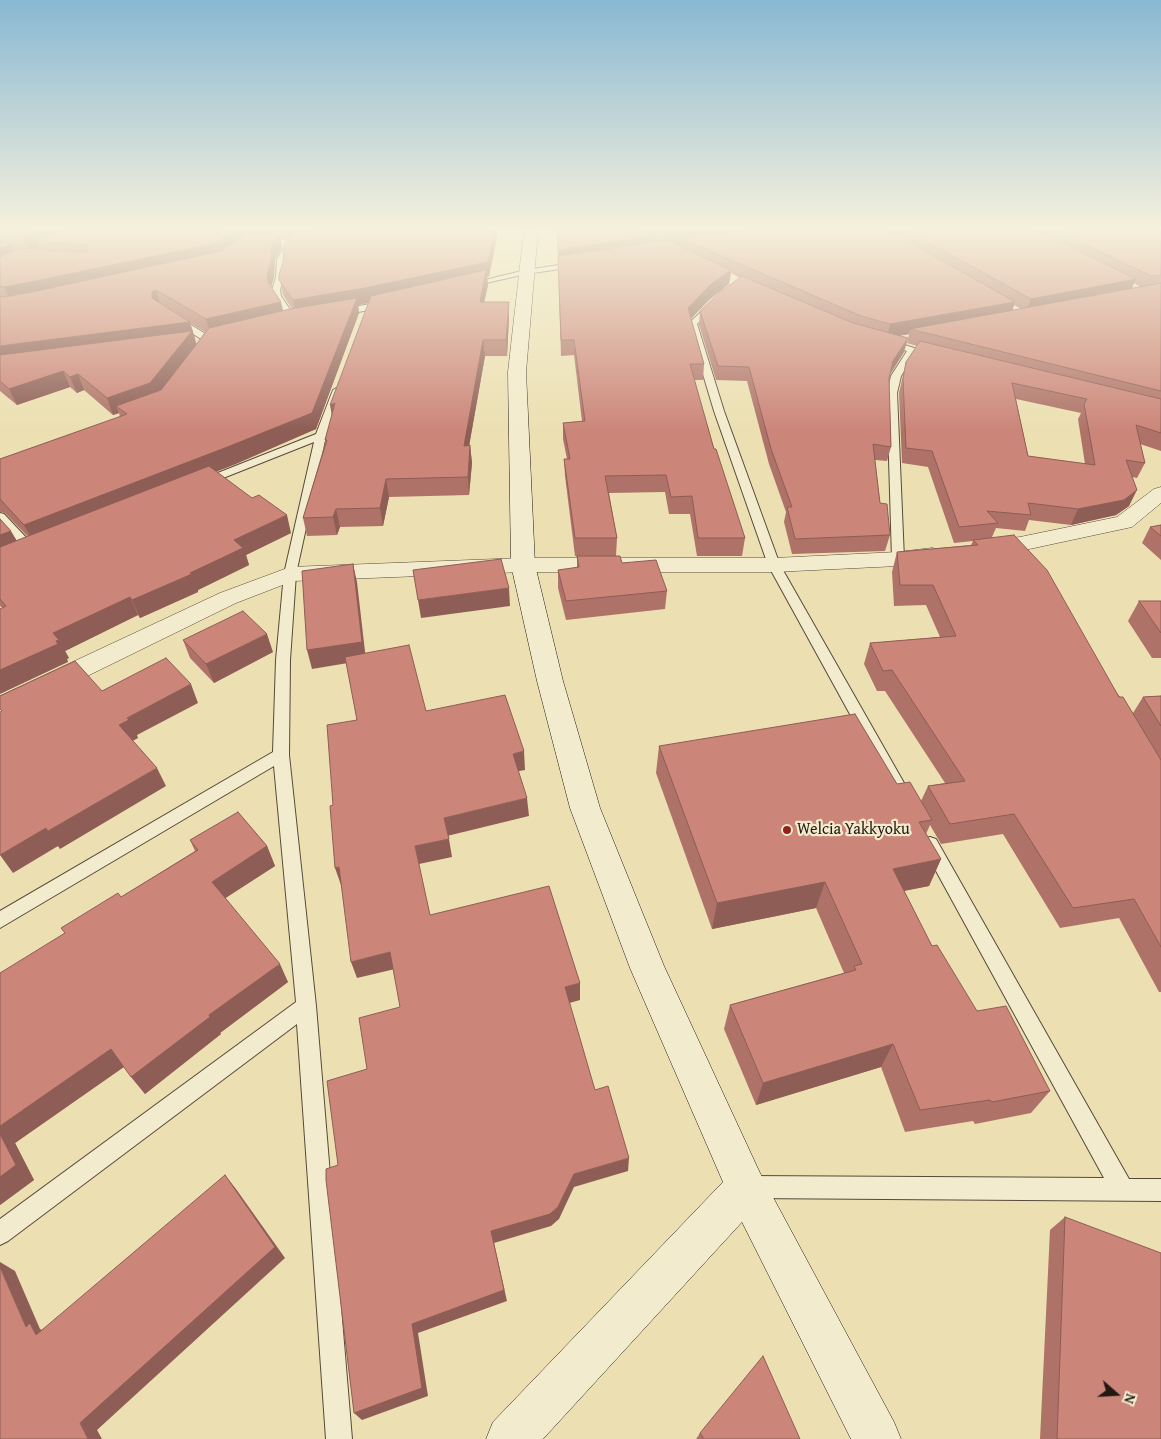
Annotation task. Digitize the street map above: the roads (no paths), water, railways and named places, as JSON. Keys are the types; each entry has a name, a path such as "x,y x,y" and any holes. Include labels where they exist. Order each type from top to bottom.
{"street":[{"path":"524,297 517,372 523,565 550,681 585,808 647,968 746,1187 877,1439"},
{"path":"0,707 228,598 290,574 523,565 774,565 898,559 959,551 1025,552 1124,522 1161,493"},
{"path":"510,1439 746,1187"}],"lane":[{"path":"278,297 293,321"},
{"path":"720,299 692,324 719,411 774,565 910,808"},
{"path":"330,314 396,302"},
{"path":"361,326 368,308"},
{"path":"169,315 214,339"},
{"path":"908,338 884,341 948,359"},
{"path":"191,342 214,339"},
{"path":"197,356 214,339"},
{"path":"898,559 892,393 896,376 912,350"},
{"path":"339,1439 306,1006 281,755 284,660 290,574 321,436 344,372"},
{"path":"194,486 321,436"},
{"path":"0,517 35,548 15,556"},
{"path":"0,920 281,755"},
{"path":"920,825 1123,1190"},
{"path":"0,1233 306,1006"},
{"path":"746,1187 1161,1190"}],"place":[{"name":"Welcia Yakkyoku","path":"787,830"}]}
